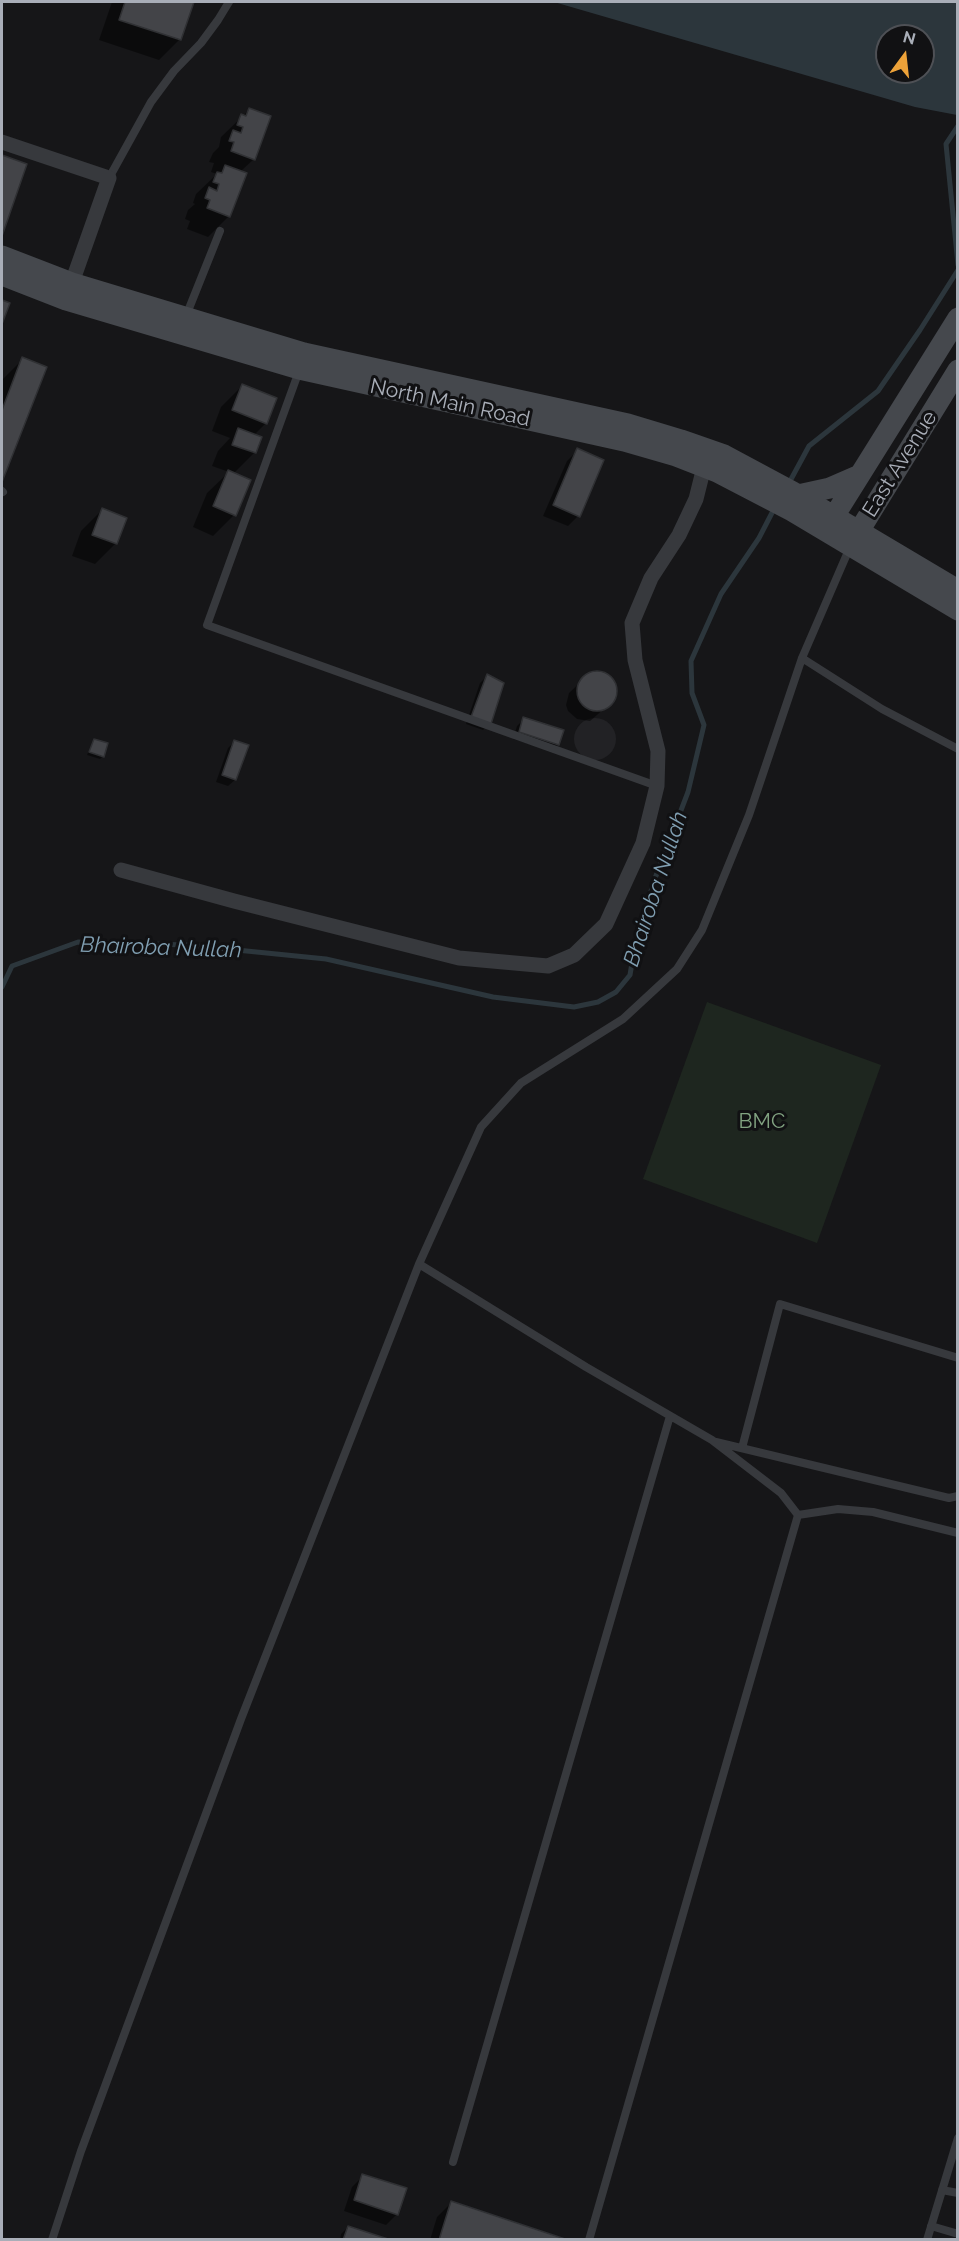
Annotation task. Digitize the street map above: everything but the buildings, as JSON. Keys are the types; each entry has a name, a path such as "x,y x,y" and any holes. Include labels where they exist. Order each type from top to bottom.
{"main road":[{"name":"North Main Road","path":"2,256 69,291 300,369 624,441 715,465 794,500 830,523 862,539 883,566 957,610"},
{"name":"North Main Road","path":"2,275 185,317 304,353 628,424 681,440 715,465"},
{"name":"East Avenue","path":"830,523 957,318"},
{"name":"East Avenue","path":"862,539 954,377"},
{"name":"East Avenue","path":"794,500 831,488 860,475"},
{"path":"862,539 957,590"}],"street":[{"path":"2,142 109,178 69,291"},
{"path":"121,870 459,958 548,966 574,955 606,924 644,843 657,786 658,751 635,660 632,623 651,578 679,535 715,465"}],"lane":[{"path":"109,178 151,102 174,71 201,43 229,2"},
{"path":"185,317 220,231"},
{"path":"300,369 207,625 657,786"},
{"path":"52,2240 81,2151 241,1719 418,1263 480,1126 521,1083 623,1019 677,969 702,930 749,815 802,658 862,539"},
{"path":"802,658 882,709 957,749"},
{"path":"418,1263 586,1367 712,1440 780,1493 798,1515"},
{"path":"742,1448 780,1304 957,1358"},
{"path":"453,2162 670,1416"},
{"path":"712,1440 949,1498 957,1496"},
{"path":"798,1515 838,1509 873,1512 957,1533"},
{"path":"589,2240 798,1515"},
{"path":"927,2240 957,2138"},
{"path":"942,2190 957,2193"},
{"path":"931,2226 957,2234"}],"shaded area":[{"path":"554,2 957,2 957,115 915,107"},
{"path":"595,718 610,724 616,739 610,754 595,760 580,754 574,739 580,724"}],"green space":[{"name":"BMC","path":"707,1002 881,1065 817,1243 643,1179"}],"waterway":[{"name":"Bhairoba Nullah","path":"958,126 946,144 958,265"},
{"name":"Bhairoba Nullah","path":"789,483 809,446 878,391 958,270"},
{"name":"Bhairoba Nullah","path":"2,987 12,966 78,942 187,945 326,959 493,997 574,1007 598,1002 616,992 630,975 635,945 654,881 688,792 704,725 692,693 691,661 721,594 759,538 775,507"}]}
